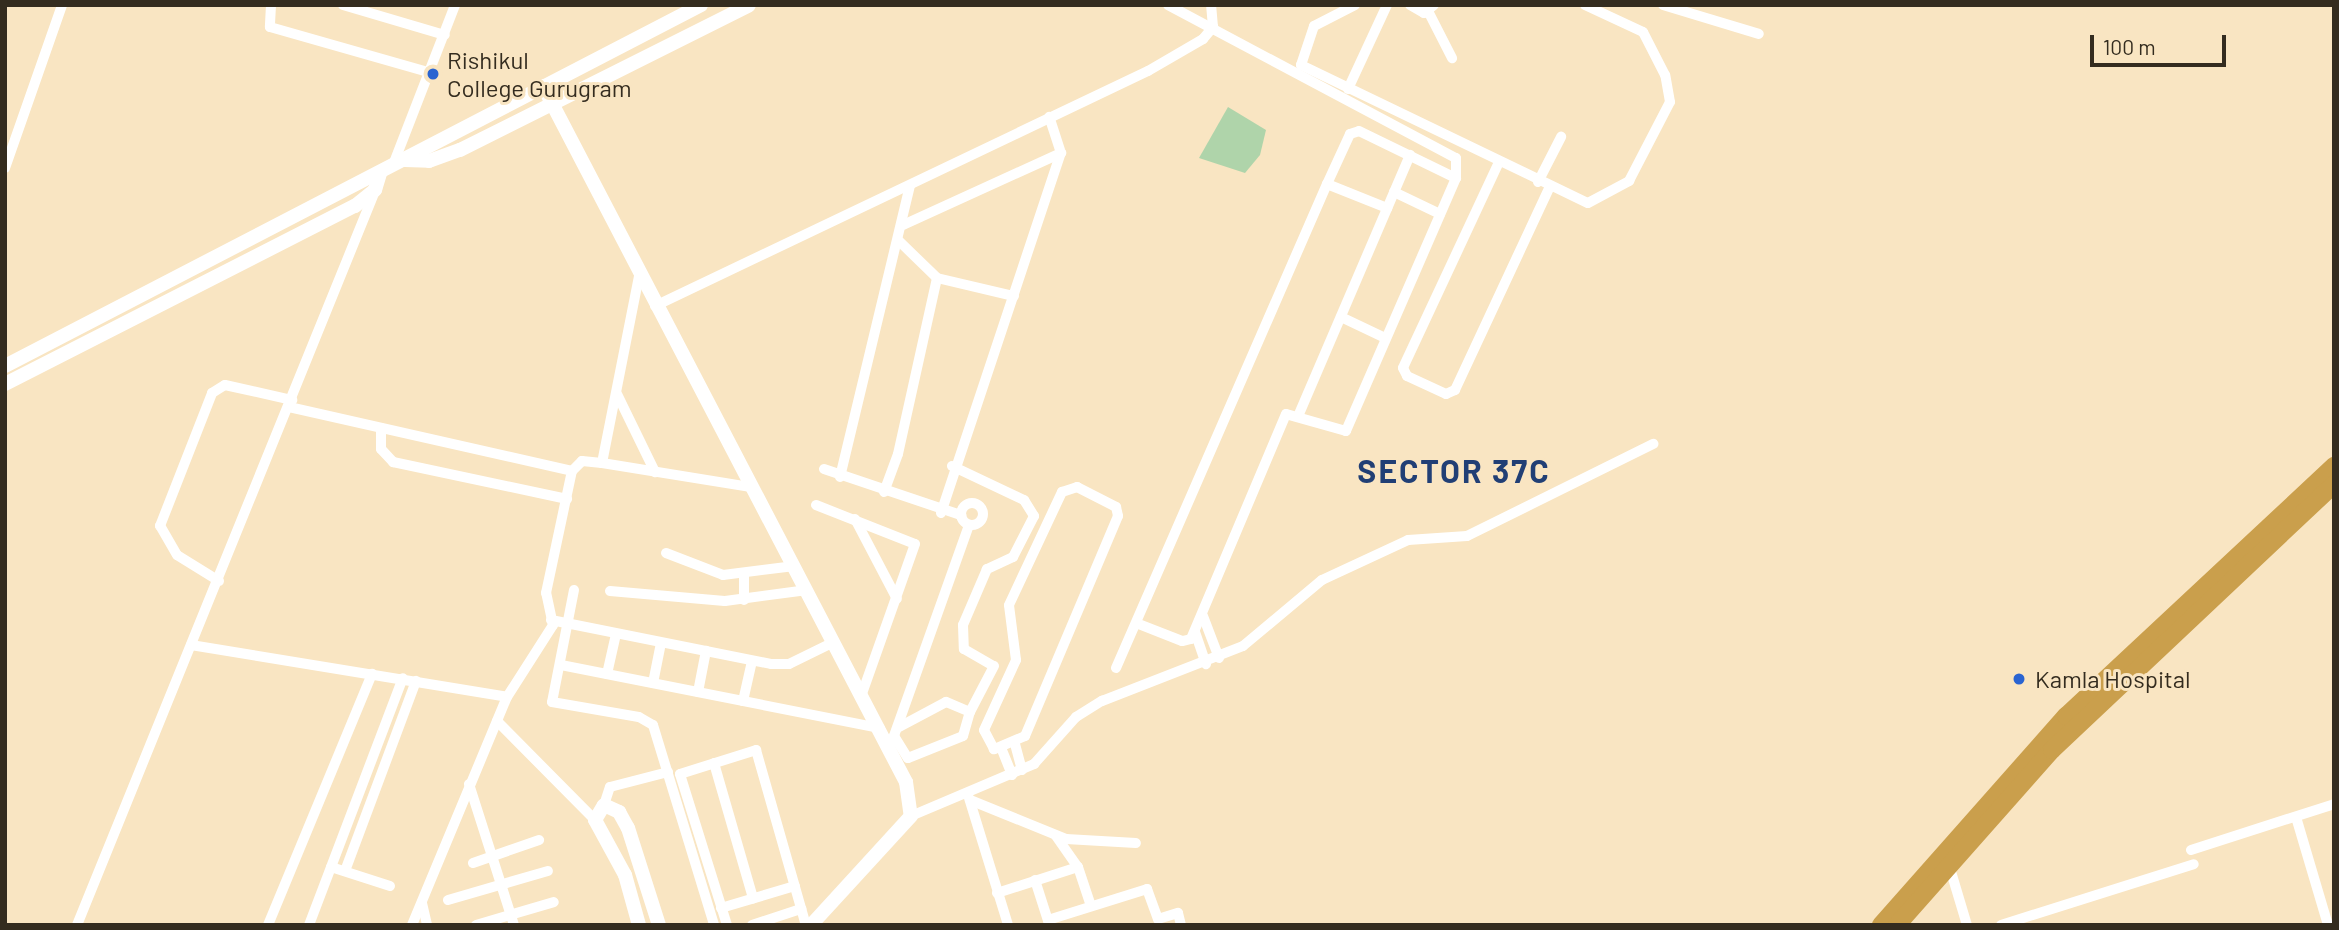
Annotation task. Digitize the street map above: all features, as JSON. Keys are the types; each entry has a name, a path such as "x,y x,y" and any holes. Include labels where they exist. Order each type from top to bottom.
{"highway":[{"path":"1897,925 1945,857 2066,716 2334,466"},
{"path":"1881,925 2052,750 2334,484"}],"street":[{"path":"5,168 62,5"},
{"path":"271,5 270,27 431,73"},
{"path":"343,5 445,35"},
{"path":"399,162 455,5"},
{"path":"5,366 380,174 701,5"},
{"path":"399,162 449,155 749,5"},
{"path":"1136,623 1182,641 1195,632 1286,414 1299,414 1345,433 1456,178 1456,158 1168,5"},
{"path":"1212,5 1213,27"},
{"path":"1355,5 1314,26 1299,57 1301,65 1549,188 1588,203 1620,189 1670,102 1665,75 1643,32 1585,5"},
{"path":"1348,89 1387,5"},
{"path":"1410,5 1431,8 1452,58"},
{"path":"1663,5 1759,34"},
{"path":"655,306 1159,64 1213,27"},
{"path":"543,86 639,276 880,728"},
{"path":"941,513 952,466 1014,296 1061,153 1049,117"},
{"path":"1116,668 1327,184 1356,131 1456,178"},
{"path":"1538,182 1561,137"},
{"path":"903,225 1061,153"},
{"path":"1299,414 1410,155"},
{"path":"1499,162 1403,368 1407,376 1446,394 1455,390 1549,188"},
{"path":"77,925 219,581 380,174"},
{"path":"1327,184 1387,208"},
{"path":"840,477 903,225 910,185"},
{"path":"5,384 120,330 375,190"},
{"path":"1394,192 1440,214"},
{"path":"899,241 937,278 1014,296"},
{"path":"602,463 639,276"},
{"path":"884,492 898,454 937,278"},
{"path":"1341,317 1385,338"},
{"path":"219,581 177,555 160,526 212,393 225,385 381,428 572,471"},
{"path":"617,393 655,471"},
{"path":"381,428 381,449 393,462 567,499"},
{"path":"727,925 680,774 756,750 801,909 808,925 911,816 969,797 1023,769 1052,748 1085,709 1206,664 1243,646 1322,580 1408,540 1467,536 1653,444"},
{"path":"412,925 507,696 551,628 547,593 572,471 582,461 751,487"},
{"path":"561,665 880,728 893,737 908,758 963,736 970,712 994,666 964,649 963,625 987,569 1013,557 1034,516 1024,500 952,466"},
{"path":"824,469 941,513 961,515 970,525"},
{"path":"1077,487 1116,507 1118,516 1029,729 1015,744 1002,750 987,745 984,730 1015,667 1009,605 1062,492 1077,487"},
{"path":"911,816 906,782 893,737 970,525 982,520 981,507 968,504 961,515"},
{"path":"816,505 914,540 897,599 862,694"},
{"path":"855,519 897,599"},
{"path":"666,553 716,574 744,575 794,566"},
{"path":"744,575 744,600"},
{"path":"574,590 552,702 646,720 668,772 714,925"},
{"path":"610,591 744,600 807,590"},
{"path":"1203,616 1219,658"},
{"path":"551,620 752,661 789,664 834,642"},
{"path":"1195,632 1206,664"},
{"path":"607,674 615,634"},
{"path":"653,683 661,643"},
{"path":"191,645 507,696"},
{"path":"698,692 706,652"},
{"path":"743,701 752,661"},
{"path":"268,925 372,674"},
{"path":"309,925 403,678"},
{"path":"345,871 416,681"},
{"path":"893,737 946,702 970,712"},
{"path":"497,721 521,741 549,780 596,820 625,875 639,925"},
{"path":"1015,744 1023,769"},
{"path":"1002,750 1012,775"},
{"path":"714,764 754,898"},
{"path":"596,820 610,786 668,772"},
{"path":"469,783 513,920"},
{"path":"969,797 1056,836 1136,844"},
{"path":"969,797 1008,925"},
{"path":"2191,850 2334,804"},
{"path":"604,805 619,812 628,828 659,925"},
{"path":"2296,817 2328,925"},
{"path":"1056,836 1078,867 1091,906"},
{"path":"472,863 539,840"},
{"path":"1945,857 1966,925"},
{"path":"2001,925 2194,864"},
{"path":"331,867 390,887"},
{"path":"996,892 1078,867"},
{"path":"448,900 548,871"},
{"path":"1035,880 1049,923 1091,906 1147,889 1158,919 1178,913 1181,925"},
{"path":"721,908 795,886"},
{"path":"422,902 427,925"},
{"path":"476,925 513,920 554,902"},
{"path":"752,925 801,909"}],"green space":[{"path":"1228,107 1266,130 1260,155 1245,173 1199,158"}],"place":[{"name":"Rishikul College Gurugram","path":"433,74"},
{"name":"Kamla Hospital","path":"2019,679"}],"district":[{"name":"SECTOR 37C","path":"1454,470"}]}
